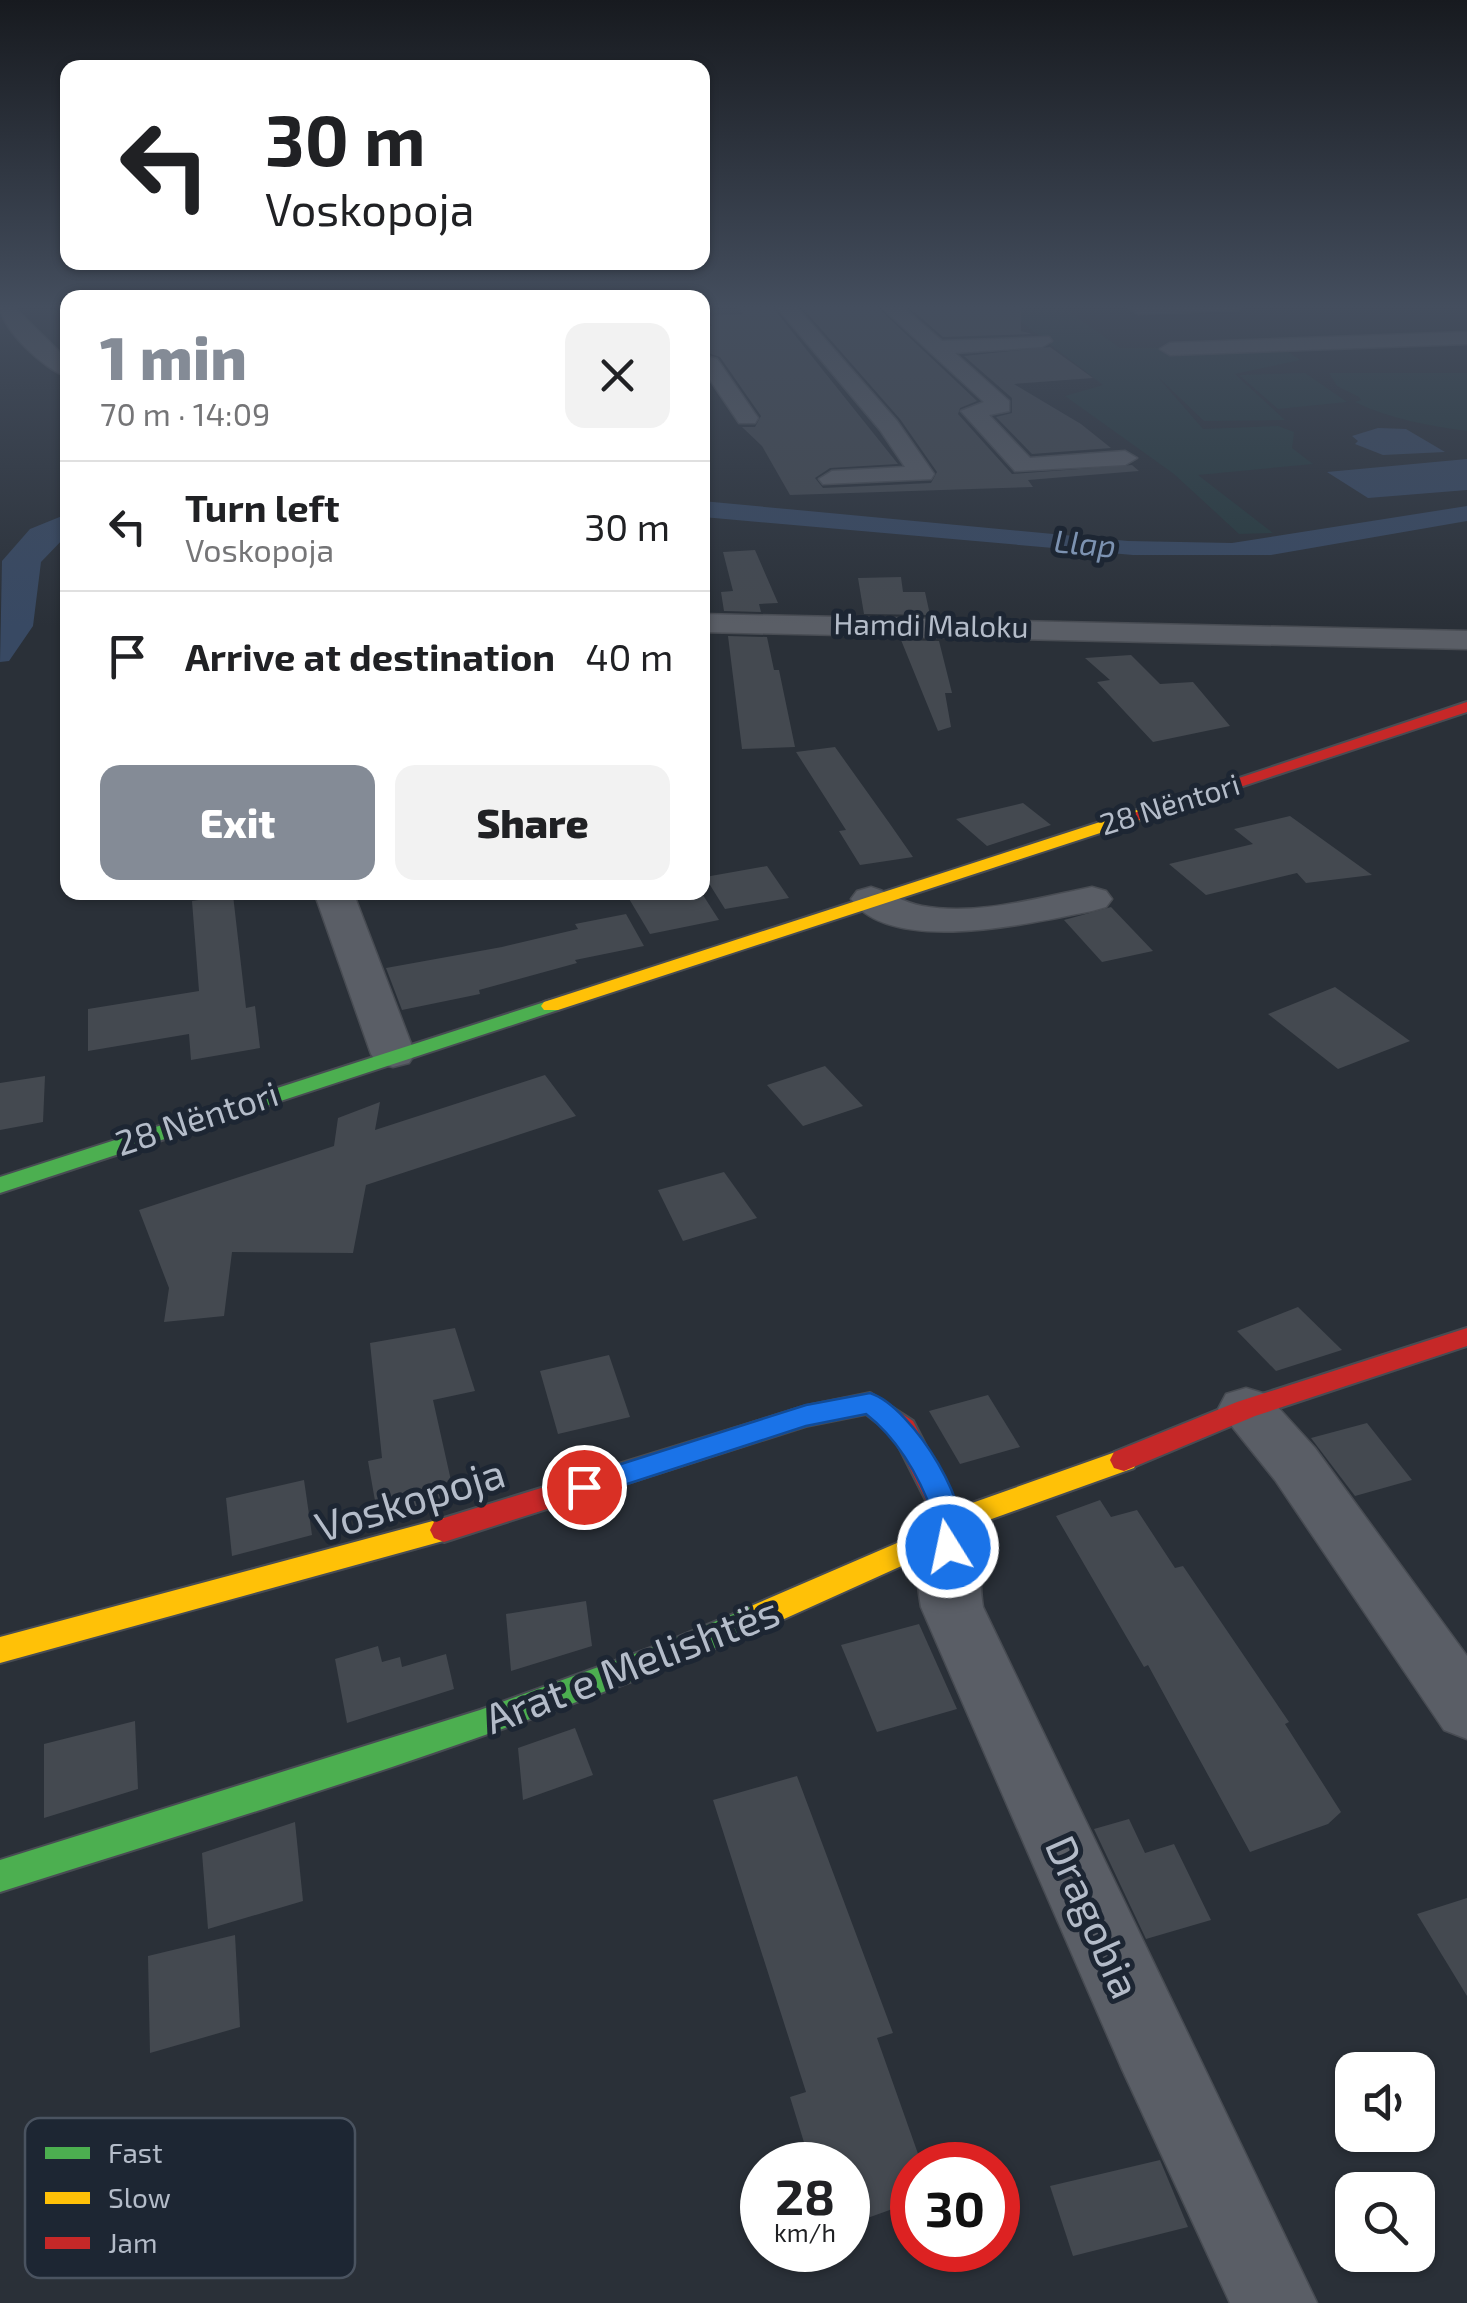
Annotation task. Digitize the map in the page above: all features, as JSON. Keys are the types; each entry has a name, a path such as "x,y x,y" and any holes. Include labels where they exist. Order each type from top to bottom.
{"street":[{"path":"742,411 746,418"},
{"path":"832,479 922,474 876,411"},
{"path":"972,411 1024,466 1125,458"},
{"name":"Hamdi Maloku","path":"710,623 1467,640"},
{"path":"1160,633 1185,654"},
{"name":"28 Nëntori","path":"0,1184 1467,707"},
{"path":"871,898 906,916 949,921 1092,899"},
{"path":"335,900 393,1054"},
{"name":"Arat e Melishtës","path":"0,1876 498,1717 663,1659 907,1550 951,1522 1148,1452 1246,1409 1467,1337"},
{"name":"Voskopoja","path":"0,1650 364,1554 806,1416 870,1403 903,1428 951,1522"},
{"path":"1246,1409 1295,1464 1467,1709"},
{"name":"Dragobia","path":"951,1522 946,1572 952,1606 1149,2042 1274,2303"}],"green space":[{"path":"1087,411 1188,411 1203,429 1278,426 1294,432 1292,448 1313,464 1198,475 1273,533 1239,534 1174,474"},
{"path":"1194,411 1276,411 1285,420 1204,421"},
{"path":"1378,411 1467,411 1467,431 1410,421"}],"water":[{"path":"1378,428 1406,429 1445,452 1383,455 1355,444 1358,441 1352,436"},
{"path":"1467,459 1467,490 1368,498 1327,472"},
{"name":"Llap","path":"710,502 1128,541 1232,543 1467,506 1467,521 1271,555 1133,555 710,518"},
{"path":"60,517 60,542 41,562 33,626 9,661 0,662 2,561 30,529"}],"building":[{"path":"758,411 856,411 898,464 830,468 815,478 823,488 931,483 937,472 893,411 959,411 1012,474 1132,465 1139,471 1028,480 1033,487 790,495 762,446 742,427 755,427 761,416"},
{"path":"1060,411 1111,448 1032,454 996,417"},
{"path":"755,550 778,603 759,604 761,612 724,611 721,592 733,591 723,552"},
{"path":"901,577 903,592 925,592 930,615 864,614 858,578"},
{"path":"728,636 767,637 774,670 779,670 795,747 742,749"},
{"path":"901,640 939,641 952,693 945,693 951,727 938,731"},
{"path":"1131,655 1160,684 1193,682 1230,726 1153,742 1097,682 1110,680 1085,658"},
{"path":"835,747 913,857 860,865 839,831 846,830 796,752"},
{"path":"1023,803 1051,825 987,846 956,819"},
{"path":"1290,816 1372,875 1306,883 1297,873 1206,895 1169,864 1253,844 1234,829"},
{"path":"767,866 789,898 725,909 710,885 710,876"},
{"path":"234,900 246,1008 255,1006 260,1048 191,1060 189,1034 88,1051 88,1009 199,991 192,901"},
{"path":"630,900 706,900 719,920 650,934"},
{"path":"1111,907 1153,951 1102,962 1064,920"},
{"path":"626,914 644,946 575,960 577,963 479,990 480,994 402,1010 386,968 502,947 578,929 575,924"},
{"path":"1335,987 1410,1041 1338,1069 1268,1014"},
{"path":"825,1066 863,1106 803,1126 767,1085"},
{"path":"545,1075 576,1116 366,1185 353,1253 232,1252 224,1316 164,1322 169,1288 139,1210 334,1146 338,1118 380,1102 375,1130"},
{"path":"45,1076 43,1122 0,1130 0,1083"},
{"path":"724,1172 757,1218 683,1241 658,1190"},
{"path":"1298,1307 1342,1350 1276,1371 1237,1331"},
{"path":"455,1328 475,1391 433,1400 454,1494 378,1518 368,1461 382,1458 370,1343"},
{"path":"609,1355 630,1417 558,1434 540,1371"},
{"path":"988,1395 1020,1447 960,1464 929,1411"},
{"path":"1367,1423 1412,1480 1355,1496 1311,1438"},
{"path":"304,1480 312,1535 232,1556 226,1498"},
{"path":"1100,1500 1111,1517 1137,1510 1175,1568 1183,1566 1289,1722 1285,1724 1341,1812 1328,1824 1250,1852 1148,1665 1144,1667 1056,1516"},
{"path":"586,1601 592,1646 511,1671 506,1614"},
{"path":"919,1624 957,1709 877,1732 841,1645"},
{"path":"378,1646 382,1662 400,1657 402,1667 446,1654 454,1689 347,1723 335,1659"},
{"path":"135,1721 138,1789 44,1818 44,1744"},
{"path":"575,1728 593,1775 523,1800 518,1748"},
{"path":"797,1776 893,2033 877,2038 914,2142 890,2142 890,2210 870,2217 870,2142 804,2142 790,2097 806,2092 713,1800"},
{"path":"1129,1819 1145,1853 1174,1844 1211,1920 1146,1939 1094,1829"},
{"path":"295,1822 303,1901 208,1929 202,1853"},
{"path":"1467,1898 1467,1996 1417,1914"},
{"path":"235,1935 240,2027 150,2053 148,1956"},
{"path":"1160,2160 1188,2227 1073,2256 1050,2186"}],"traffic: fast":[{"path":"0,1185 551,1006"},
{"path":"0,1876 480,1724 762,1615"}],"traffic: slow":[{"path":"551,1006 1137,815"},
{"path":"762,1615 907,1551 951,1522 1124,1460"},
{"path":"0,1650 444,1530"}],"traffic: jam":[{"path":"1137,815 1467,707"},
{"path":"1124,1460 1246,1409 1467,1337"},
{"path":"444,1530 806,1416 870,1403 903,1428 951,1522"}],"route":[{"path":"584,1487 806,1416 870,1403 903,1428 951,1522 948,1547"}]}
